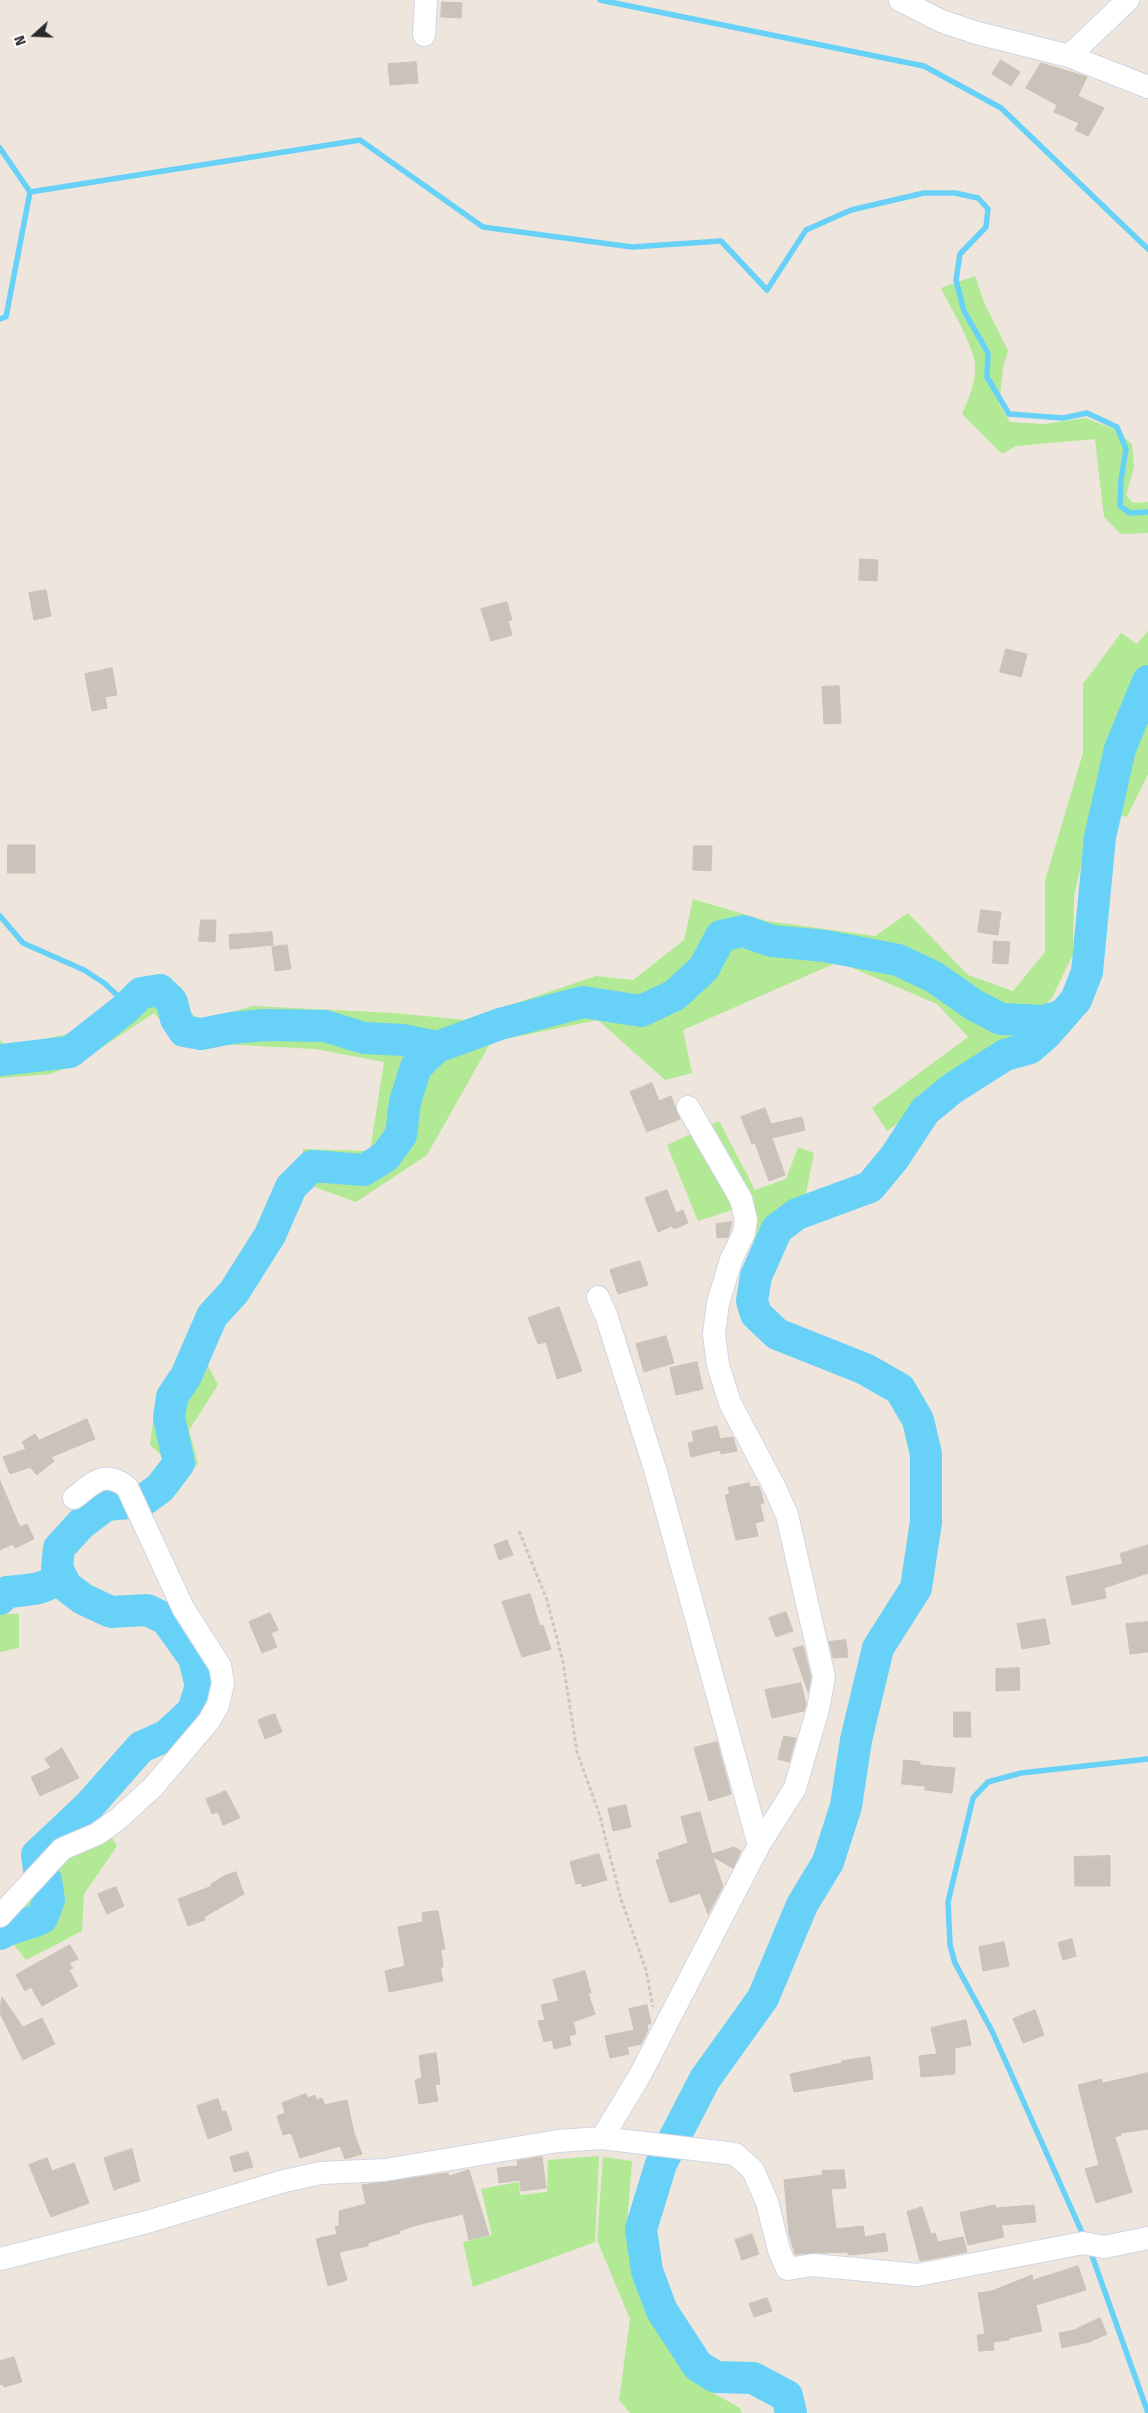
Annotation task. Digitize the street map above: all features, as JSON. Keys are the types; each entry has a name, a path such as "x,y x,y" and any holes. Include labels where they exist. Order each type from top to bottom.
{"street":[{"path":"424,35 426,0"},
{"path":"900,0 941,21 977,33 1069,56 1148,87"},
{"path":"1069,56 1128,0"},
{"path":"603,2138 618,2115 722,1920 759,1845 795,1788 818,1709 824,1677 787,1515 775,1488 730,1403 718,1365 714,1334 717,1310 731,1260 744,1233 746,1220 741,1199 688,1107"},
{"path":"598,1297 606,1314 655,1469 759,1845"},
{"path":"0,1916 62,1849 97,1834 118,1819 153,1787 209,1721 218,1705 223,1682 220,1666 183,1608 129,1491 115,1479 100,1478 74,1498"},
{"path":"0,2260 147,2222 284,2180 321,2173 385,2170 558,2142 603,2138 735,2154 753,2170 768,2202 779,2250 788,2270 813,2265 917,2275 1094,2245 1148,2238"}],"path":[{"path":"519,1531 547,1600 563,1662 577,1752 599,1813 621,1899 646,1970 658,2037"}],"green space":[{"path":"975,276 984,302 1008,351 1003,368 999,404 1010,422 1045,424 1085,418 1114,429 1132,444 1134,467 1126,495 1133,503 1148,502 1148,533 1121,534 1104,517 1095,439 1016,446 1002,454 962,414 973,384 975,372 974,358 971,348 941,288"},
{"path":"1148,631 1148,774 1127,817 1094,808 1074,896 1073,954 1052,998 1005,1045 887,1131 872,1108 968,1037 937,1004 838,962 683,1030 692,1073 665,1080 598,1020 491,1042 427,1155 356,1202 301,1182 303,1149 370,1151 384,1062 315,1049 180,1042 154,1013 77,1064 50,1074 0,1078 0,1040 6,1047 82,1031 161,976 182,988 183,1017 205,1019 253,1006 394,1013 466,1020 596,976 633,980 684,940 693,899 767,921 875,936 908,913 968,975 1013,991 1045,952 1045,881 1083,753 1083,684 1121,633 1137,644"},
{"path":"719,1121 755,1190 786,1179 798,1147 814,1153 806,1193 773,1214 761,1244 747,1239 732,1210 698,1221 667,1145"},
{"path":"198,1347 218,1385 189,1430 198,1463 177,1493 152,1504 139,1486 168,1461 150,1445 157,1390"},
{"path":"0,1614 19,1614 19,1648 0,1652"},
{"path":"111,1836 117,1846 84,1894 82,1931 26,1960 0,1927 66,1854"},
{"path":"599,2156 595,2242 473,2287 463,2242 492,2235 481,2189 519,2182 520,2195 547,2192 548,2160"},
{"path":"603,2157 632,2161 627,2225 647,2312 697,2384 740,2408 742,2413 630,2413 619,2400 630,2319 597,2240"}],"building":[{"path":"442,2 462,3 461,18 441,17"},
{"path":"1001,60 1020,72 1011,86 992,74"},
{"path":"416,62 418,83 390,85 388,64"},
{"path":"1041,63 1087,77 1078,96 1104,108 1088,136 1075,130 1079,123 1054,112 1057,105 1026,88"},
{"path":"860,559 878,560 877,581 859,580"},
{"path":"46,590 51,616 34,620 29,593"},
{"path":"507,602 512,620 508,621 512,635 491,641 481,609"},
{"path":"1006,649 1027,654 1021,677 1000,672"},
{"path":"112,668 117,695 105,697 107,708 92,711 85,674"},
{"path":"839,686 841,723 824,724 822,687"},
{"path":"8,845 35,845 35,873 8,873"},
{"path":"694,846 712,846 711,871 693,870"},
{"path":"981,910 1001,912 998,935 978,932"},
{"path":"201,920 216,920 215,942 199,941"},
{"path":"272,932 273,945 230,949 229,935"},
{"path":"994,941 1010,942 1008,964 993,963"},
{"path":"287,945 291,969 275,971 272,947"},
{"path":"652,1083 659,1101 671,1096 680,1119 647,1132 630,1092"},
{"path":"765,1108 771,1124 802,1117 805,1130 772,1138 785,1175 769,1181 755,1143 752,1144 741,1117"},
{"path":"667,1190 676,1213 683,1210 688,1223 674,1229 672,1226 658,1232 645,1198"},
{"path":"732,1222 728,1237 717,1238 716,1224"},
{"path":"640,1261 648,1285 618,1294 610,1270"},
{"path":"559,1307 582,1371 557,1379 546,1342 538,1344 528,1318"},
{"path":"666,1336 674,1363 644,1372 636,1344"},
{"path":"697,1362 703,1389 676,1395 670,1368"},
{"path":"87,1419 95,1439 51,1457 54,1461 37,1475 30,1467 10,1474 3,1457 26,1449 22,1442 35,1434 39,1440"},
{"path":"717,1426 720,1439 733,1437 737,1451 721,1454 720,1450 691,1457 688,1443 694,1442 692,1432"},
{"path":"0,1481 20,1527 27,1524 34,1539 15,1548 13,1544 0,1550"},
{"path":"749,1483 750,1487 759,1486 764,1503 760,1504 764,1521 755,1523 758,1536 736,1540 725,1495 730,1494 728,1488"},
{"path":"507,1540 513,1555 499,1560 494,1545"},
{"path":"1148,1545 1148,1573 1104,1588 1106,1598 1072,1605 1066,1577 1123,1564 1120,1554"},
{"path":"530,1594 540,1626 543,1625 551,1649 522,1657 502,1602"},
{"path":"786,1612 793,1631 776,1637 769,1618"},
{"path":"270,1613 278,1630 271,1633 277,1647 262,1653 249,1622"},
{"path":"1045,1619 1050,1644 1022,1649 1017,1624"},
{"path":"1148,1622 1148,1652 1130,1654 1126,1624"},
{"path":"846,1640 848,1657 833,1658 829,1642"},
{"path":"803,1646 811,1677 808,1692 793,1649"},
{"path":"1019,1668 1020,1690 996,1691 996,1669"},
{"path":"801,1683 806,1704 804,1711 772,1718 765,1690"},
{"path":"954,1712 970,1712 971,1737 954,1737"},
{"path":"275,1714 282,1732 265,1739 258,1720"},
{"path":"784,1736 796,1738 789,1762 778,1759"},
{"path":"717,1742 731,1794 709,1801 694,1748"},
{"path":"62,1748 79,1778 40,1796 31,1777 51,1768 45,1759"},
{"path":"904,1760 920,1762 920,1765 955,1768 952,1793 925,1790 925,1786 902,1784"},
{"path":"226,1791 240,1818 223,1825 218,1812 212,1814 206,1799"},
{"path":"626,1805 631,1827 613,1831 608,1809"},
{"path":"700,1812 712,1854 734,1847 741,1851 733,1868 713,1857 723,1886 708,1914 700,1893 670,1903 656,1860 660,1859 658,1853 688,1843 681,1817"},
{"path":"599,1854 607,1880 582,1887 581,1883 576,1884 570,1862"},
{"path":"1110,1856 1110,1886 1075,1886 1074,1857"},
{"path":"236,1872 244,1894 204,1917 205,1920 188,1926 178,1899 212,1886 211,1884 224,1876"},
{"path":"116,1887 124,1906 107,1914 98,1894"},
{"path":"438,1911 445,1949 441,1950 443,1967 440,1967 443,1981 389,1992 385,1971 405,1966 398,1927 423,1922 422,1913"},
{"path":"1072,1939 1076,1956 1063,1960 1058,1943"},
{"path":"1004,1942 1009,1966 983,1971 979,1947"},
{"path":"70,1945 78,1959 69,1963 73,1968 69,1970 78,1986 42,2006 31,1987 25,1991 16,1975"},
{"path":"585,1971 591,1993 588,1993 595,2014 573,2022 576,2034 569,2036 571,2045 554,2049 552,2040 544,2042 538,2021 545,2020 541,2005 559,2001 553,1980"},
{"path":"2,1997 23,2027 42,2018 55,2044 23,2060 0,2013"},
{"path":"647,2005 651,2024 647,2024 648,2030 641,2044 627,2047 629,2054 610,2058 605,2036 634,2030 629,2009"},
{"path":"1035,2010 1044,2035 1023,2043 1013,2019"},
{"path":"966,2020 971,2045 955,2048 955,2074 921,2077 919,2056 937,2054 931,2028"},
{"path":"436,2053 440,2084 435,2085 438,2101 419,2104 415,2080 422,2078 419,2056"},
{"path":"870,2057 873,2079 794,2092 790,2074 842,2063 842,2061"},
{"path":"1148,2073 1148,2129 1121,2133 1121,2135 1115,2137 1132,2192 1096,2203 1085,2169 1099,2165 1078,2085 1102,2079 1102,2083"},
{"path":"306,2094 308,2098 315,2095 317,2100 322,2098 325,2105 347,2100 354,2133 362,2154 345,2159 340,2146 300,2158 292,2135 290,2133 283,2135 277,2116 285,2113 282,2103"},
{"path":"218,2099 222,2112 226,2111 232,2130 208,2139 197,2106"},
{"path":"132,2149 140,2181 114,2190 104,2158"},
{"path":"248,2152 253,2167 234,2172 230,2157"},
{"path":"542,2157 546,2188 521,2191 520,2180 499,2183 497,2168 518,2166 517,2161"},
{"path":"47,2158 52,2171 74,2163 89,2203 51,2217 29,2165"},
{"path":"469,2170 489,2235 469,2240 463,2214 417,2225 399,2231 400,2233 368,2243 368,2246 339,2252 347,2280 328,2286 316,2239 337,2234 335,2227 339,2226 339,2211 366,2204 362,2185 448,2173 449,2176"},
{"path":"844,2170 846,2188 831,2189 836,2229 863,2226 865,2237 885,2233 888,2251 849,2255 847,2252 795,2254 789,2234 784,2180 823,2175 822,2171"},
{"path":"995,2205 996,2208 1034,2205 1036,2222 1001,2225 1004,2237 968,2245 960,2213"},
{"path":"922,2207 931,2234 935,2233 938,2242 963,2237 967,2252 920,2261 907,2212"},
{"path":"752,2234 759,2254 742,2260 735,2240"},
{"path":"1078,2266 1086,2290 1036,2305 1042,2331 1009,2338 1009,2340 993,2342 994,2350 979,2351 977,2335 985,2334 978,2293 992,2291 1032,2275 1033,2280"},
{"path":"767,2298 772,2311 754,2317 749,2304"},
{"path":"1100,2318 1107,2334 1089,2342 1062,2348 1059,2333 1074,2330"},
{"path":"14,2357 22,2382 4,2387 3,2384 0,2385 0,2361"}],"waterway":[{"path":"600,0 924,66 1001,108 1148,249"},
{"path":"0,148 30,192 360,140 483,227 632,247 721,241 767,290 806,230 851,210 924,193 955,193 978,198 988,209 986,227 960,254 956,280 964,311 988,353 987,377 1009,414 1063,418 1087,413 1117,427 1126,449 1121,480 1120,506 1130,513 1148,512"},
{"path":"0,319 6,317 30,192"},
{"path":"791,2413 787,2396 753,2378 716,2377 698,2366 662,2311 647,2271 641,2229 661,2164 705,2079 763,1998 802,1905 828,1862 846,1806 856,1740 878,1648 916,1588 926,1522 926,1454 918,1420 900,1389 865,1369 777,1334 756,1314 752,1301 756,1276 777,1229 797,1214 870,1187 894,1158 925,1111 953,1088 1005,1055 1030,1048 1045,1035 1076,1000 1087,972 1100,837 1120,749 1148,681"},
{"path":"0,916 23,943 84,970 104,983 118,996 132,1002"},
{"path":"39,1869 37,1855 88,1807 141,1747 166,1736 193,1711 201,1686 194,1658 166,1619 147,1610 111,1612 83,1599 66,1586 57,1568 59,1548 81,1524 106,1505 141,1502 160,1488 179,1463 169,1418 172,1397 186,1376 212,1316 234,1292 270,1235 291,1187 312,1166 364,1170 385,1157 401,1135 405,1102 416,1067 437,1047 500,1024 583,1002 641,1011 675,995 704,968 721,936 743,931 772,941 825,946 898,960 934,977 974,1005 1001,1019 1044,1021 1060,1016"},
{"path":"0,1060 70,1052 126,1008 141,993 160,990 172,1002 176,1019 184,1031 201,1034 232,1028 265,1025 325,1026 364,1038 403,1040 437,1047"},
{"path":"0,1599 7,1592 43,1587 60,1575"},
{"path":"1084,2237 992,2031 955,1963 950,1945 948,1902 973,1798 988,1782 1021,1773 1148,1759"},
{"path":"0,1934 42,1918 49,1900 46,1880"},
{"path":"1090,2250 1148,2413"}]}
